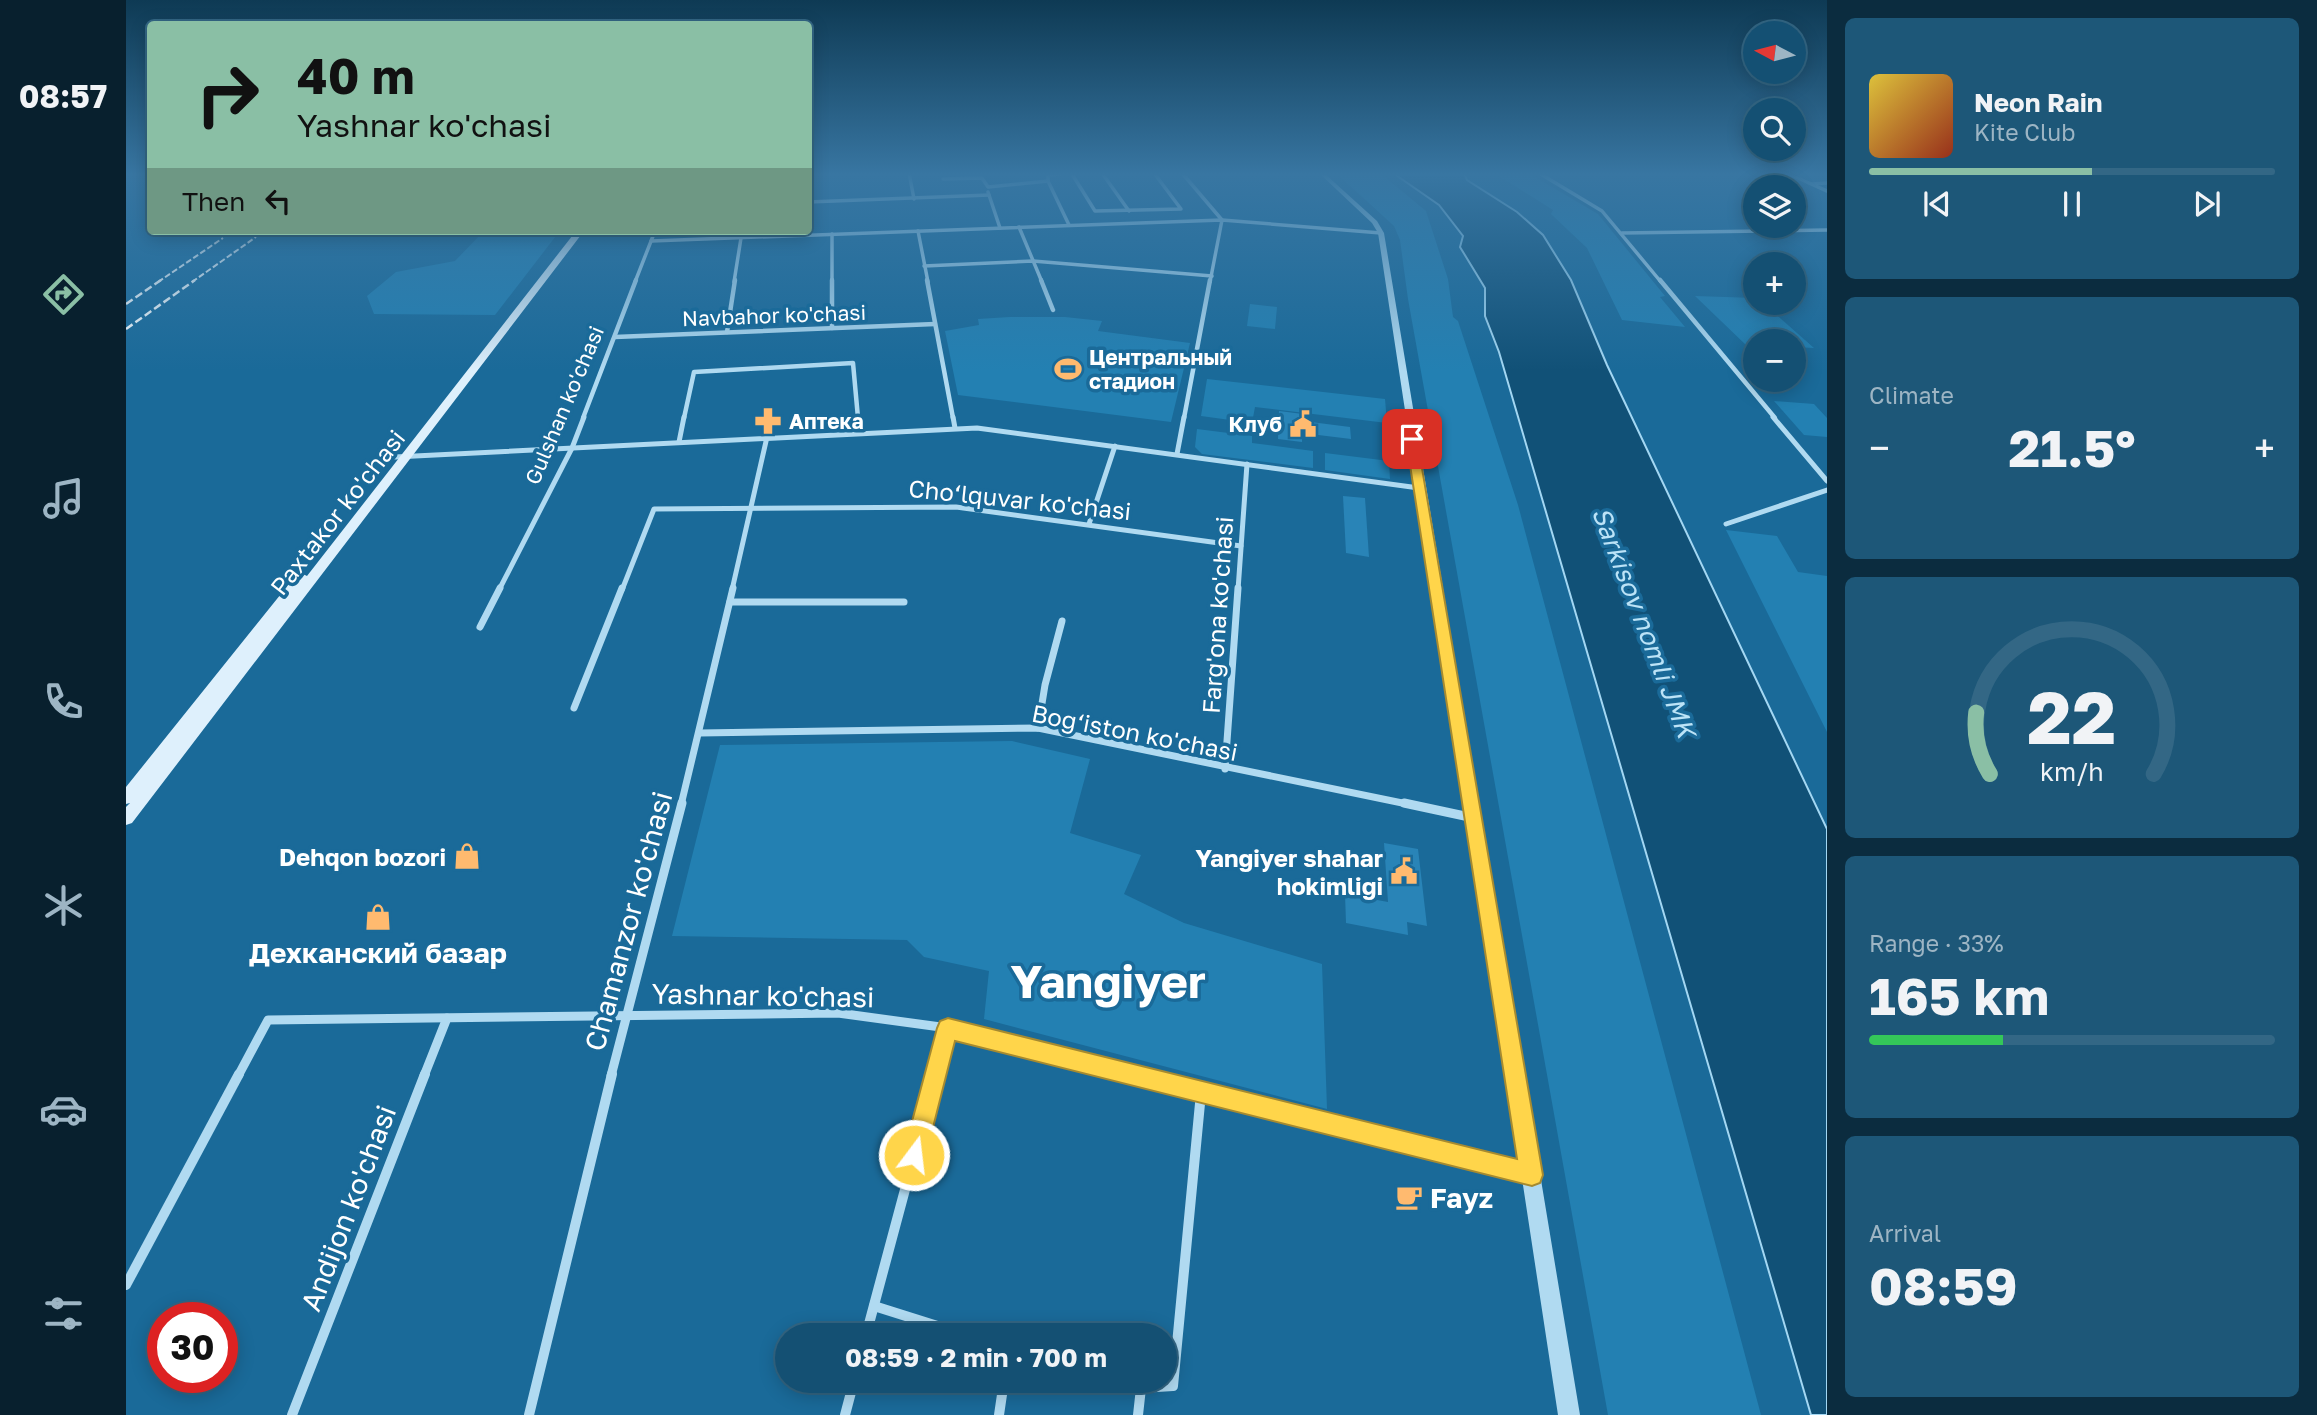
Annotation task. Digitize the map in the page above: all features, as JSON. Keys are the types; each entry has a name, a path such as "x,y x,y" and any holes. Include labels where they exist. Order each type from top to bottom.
{"main road":[{"name":"Paxtakor ko'chasi","path":"126,819 565,239"},
{"name":"Paxtakor ko'chasi","path":"126,798 574,239"}],"street":[{"path":"651,241 699,239"},
{"path":"727,332 741,239"},
{"path":"832,239 832,328"},
{"path":"919,239 955,428"},
{"path":"1025,239 1053,310"},
{"path":"1177,454 1219,239"},
{"path":"1382,239 1419,488 1569,1415"},
{"path":"1627,239 1827,481"},
{"name":"Gulshan ko'chasi","path":"480,627 572,448 651,241"},
{"path":"923,266 1033,261 1212,276"},
{"name":"Navbahor ko'chasi","path":"615,337 935,324"},
{"path":"679,442 694,372 853,363 859,433"},
{"path":"401,457 955,428 1177,454 1419,488"},
{"name":"Chamanzor ko'chasi","path":"529,1415 626,1015 701,733 767,437"},
{"path":"1089,524 1115,446"},
{"name":"Farg'ona ko'chasi","path":"1226,769 1247,464"},
{"path":"1726,524 1827,490"},
{"name":"Cho‘lquvar ko'chasi","path":"574,708 654,509 956,506 1241,546"},
{"path":"730,601 904,602"},
{"path":"1038,728 1045,685 1062,621"},
{"name":"Bog‘iston ko'chasi","path":"701,733 1038,728 1226,769 1474,818"},
{"name":"Yashnar ko'chasi","path":"126,1285 268,1020 838,1013 948,1028 1532,1175"},
{"name":"Andijon ko'chasi","path":"292,1415 447,1018"},
{"path":"869,1323 948,1028"},
{"path":"1177,1344 1201,1093"},
{"path":"874,1306 929,1323"},
{"path":"845,1415 851,1393"},
{"path":"999,1415 1002,1393"},
{"path":"1138,1415 1141,1393"}],"shaded area":[{"path":"476,239 554,239 495,315 374,314 367,296 396,272 455,261"},
{"path":"1435,239 1448,279 1453,317 1458,321 1518,505 1761,1415 1608,1415 1408,299 1400,240"},
{"path":"1578,239 1618,239 1665,296 1660,297 1685,327 1622,320 1587,248"},
{"path":"1695,296 1743,298 1743,315 1777,315 1792,329 1743,329 1743,342"},
{"path":"1250,304 1277,307 1275,329 1247,326"},
{"name":"Центральный стадион","path":"1065,317 1102,321 1098,331 1190,343 1171,422 958,395 945,331 979,325 978,319"},
{"path":"1207,379 1385,399 1387,423 1255,407 1252,423 1201,416"},
{"path":"1774,401 1814,404 1827,418 1827,437 1804,435"},
{"path":"1197,429 1252,436 1252,443 1313,451 1313,468 1202,454 1195,447"},
{"path":"1325,453 1389,461 1390,479 1325,470"},
{"path":"1726,530 1777,536 1798,572 1827,576 1827,732"},
{"path":"1012,741 1090,759 1070,833 1141,855 1124,894 1184,923 1322,964 1327,1109 984,1019 989,971 924,957 907,940 672,936 720,745"}],"water":[{"name":"Sarkisov nomli JMK","path":"1462,239 1546,239 1571,280 1607,365 1827,829 1827,1415 1811,1415 1499,352 1485,316 1485,288 1460,247"}],"building":[{"name":"Клуб","path":"1279,411 1303,414 1303,421 1350,427 1351,439 1302,433 1302,442 1278,439"},
{"path":"1343,496 1365,498 1369,557 1346,553"},
{"name":"Yangiyer shahar hokimligi","path":"1384,843 1418,849 1427,926 1407,922 1408,935 1346,923 1345,894 1388,902"}],"railway":[{"path":"158,282 221,239"},
{"path":"192,282 253,239"},
{"path":"126,304 161,280"},
{"path":"126,329 195,280"}],"place":[{"name":"Центральный стадион","path":"1068,369"},
{"name":"Аптека","path":"768,421"},
{"name":"Клуб","path":"1303,424"},
{"name":"Dehqon bozori","path":"467,856"},
{"name":"Yangiyer shahar hokimligi","path":"1404,871"},
{"name":"Дехканский базар","path":"378,917"},
{"name":"Fayz","path":"1409,1197"}],"district":[{"name":"Yangiyer","path":"1108,980"}],"route":[{"path":"914,1155 948,1028 1532,1175 1412,439"}]}
